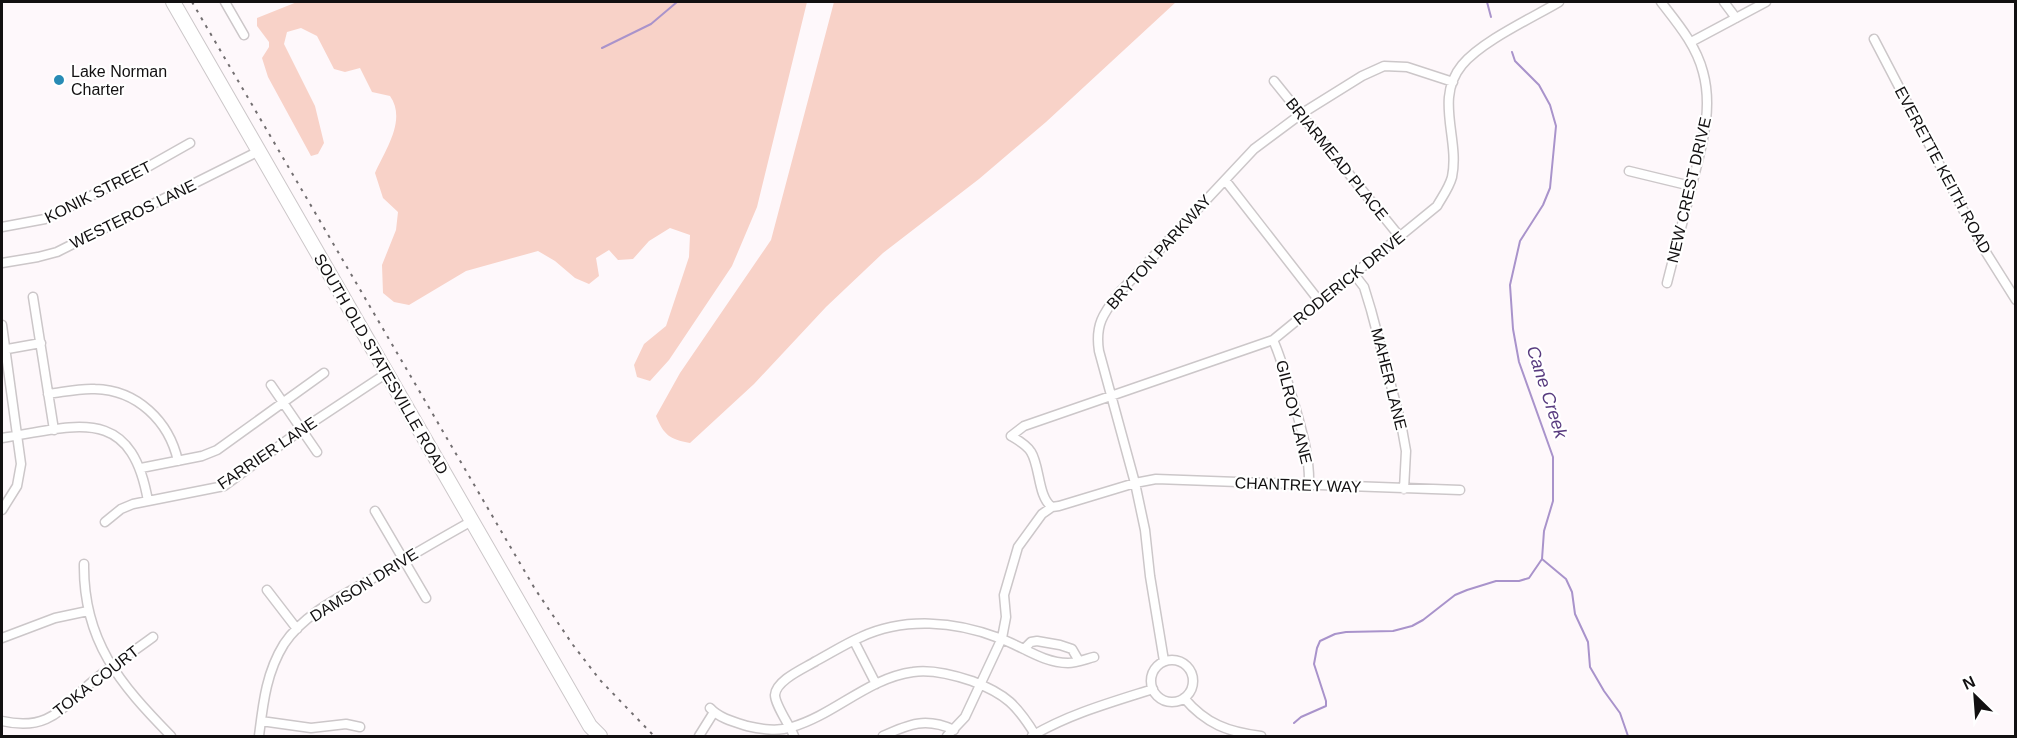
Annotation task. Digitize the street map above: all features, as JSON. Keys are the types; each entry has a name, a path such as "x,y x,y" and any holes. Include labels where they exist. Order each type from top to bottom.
{"main road":[{"name":"SOUTH OLD STATESVILLE ROAD","path":"172,2 591,731 600,736"}],"street":[{"path":"225,2 244,34"},
{"name":"RODERICK DRIVE","path":"1052,507 1045,499 1031,452 1011,436 1024,426 1273,340 1437,206 1452,177 1448,100 1461,66 1476,52 1559,2"},
{"name":"NEW CREST DRIVE","path":"1661,2 1691,42 1703,71 1707,102 1705,134 1667,283"},
{"path":"1724,2 1736,18"},
{"path":"1691,42 1766,2"},
{"name":"EVERETTE KEITH ROAD","path":"1874,39 1982,246 2016,300"},
{"name":"BRYTON PARKWAY","path":"1164,661 1145,530 1112,394 1102,366 1097,335 1099,324 1118,294 1254,149 1300,115 1362,76 1384,66 1407,67 1453,82"},
{"name":"BRIARMEAD PLACE","path":"1274,81 1400,237"},
{"name":"KONIK STREET","path":"2,227 45,219 190,143"},
{"name":"WESTEROS LANE","path":"2,263 57,252 259,152"},
{"path":"1629,171 1691,186"},
{"path":"1225,180 1320,302"},
{"name":"MAHER LANE","path":"1354,274 1364,287 1401,423 1406,451 1404,489"},
{"path":"33,297 54,430"},
{"path":"2,325 3,349 21,457 21,472 14,493 2,510"},
{"name":"GILROY LANE","path":"1273,340 1281,359 1306,449 1309,486"},
{"path":"3,349 41,343"},
{"path":"141,468 202,456 218,450 324,373"},
{"name":"FARRIER LANE","path":"105,522 121,509 148,501 224,486 301,430 387,373"},
{"path":"271,385 317,452"},
{"path":"48,394 96,388 128,396 143,405 161,422 173,444 178,461"},
{"path":"2,438 84,427 108,432 130,450 141,468 148,501"},
{"name":"CHANTREY WAY","path":"1052,507 1156,479 1460,490"},
{"path":"883,736 921,722 943,724 951,733 964,717 1002,638 1006,617 1004,595 1018,547 1042,514 1052,507"},
{"path":"375,511 426,598"},
{"name":"DAMSON DRIVE","path":"259,736 264,695 270,671 286,642 297,629 323,608 472,521"},
{"path":"84,564 88,611 93,630 119,678 171,736"},
{"path":"267,590 297,629"},
{"path":"2,638 55,618 88,611"},
{"path":"792,732 777,704 775,695 778,686 788,677 854,641 894,626 947,624 979,630 1002,638 1046,659 1068,663 1094,657"},
{"name":"TOKA COURT","path":"2,721 20,724 49,718 67,707 94,681 153,637"},
{"path":"1024,649 1037,640 1060,645 1072,649 1079,661"},
{"path":"854,641 876,684"},
{"path":"1178,660 1189,668 1193,680 1192,687 1184,698 1178,701 1164,701 1158,698 1152,689 1150,680 1154,668 1164,661 1178,660"},
{"path":"699,736 712,710 734,722 760,729 792,732 807,721 876,684 912,672 931,672 960,677 997,691 1018,708 1034,736 1090,710 1152,689"},
{"path":"1184,698 1194,711 1206,720 1240,733 1261,736"},
{"path":"261,721 311,728 346,724 360,727"}],"shaded area":[{"path":"297,2 807,2 757,207 732,266 669,360 650,381 637,377 634,365 644,344 666,326 689,257 690,235 670,228 649,241 633,259 618,260 609,250 596,258 599,276 589,284 575,278 555,261 538,251 466,271 409,305 394,302 383,293 382,265 396,230 398,212 383,198 375,173 393,135 395,105 390,96 372,92 360,68 345,72 334,69 317,36 301,28 287,32 284,44 315,106 324,143 318,154 311,156 268,77 262,58 269,47 269,42 257,26 257,18"},
{"path":"834,2 1176,2 1046,122 979,179 883,253 826,307 754,384 690,443 677,440 665,432 656,416 680,373 771,240"}],"waterway":[{"path":"602,48 651,24 677,2"},
{"name":"Cane Creek","path":"1487,2 1491,17"},
{"name":"Cane Creek","path":"1294,723 1301,717 1326,706 1314,664 1320,641 1346,632 1393,631 1412,626 1455,595 1467,590 1496,581 1519,581 1529,578 1542,559 1544,531 1553,501 1553,457 1519,362 1513,329 1510,285 1520,241 1543,205 1550,188 1556,126 1550,105 1539,85 1515,61 1512,52"},
{"name":"Cane Creek","path":"1542,559 1566,579 1572,592 1575,614 1588,642 1590,667 1620,713 1628,736"}],"railway":[{"path":"192,2 535,589 600,680 654,736"}],"place":[{"name":"Lake Norman Charter","path":"59,80"}]}
